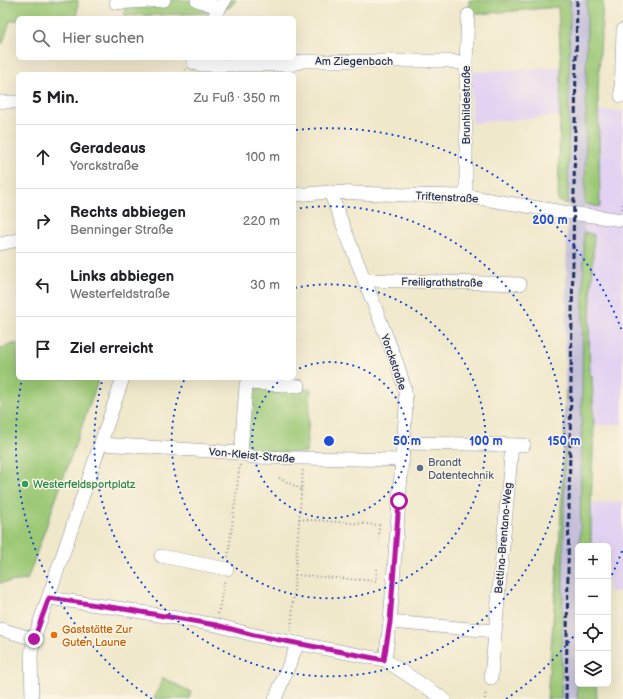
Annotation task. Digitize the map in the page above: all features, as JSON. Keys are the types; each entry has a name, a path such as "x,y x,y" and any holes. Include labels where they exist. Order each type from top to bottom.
{"street":[{"path":"116,3 164,0"},
{"path":"197,0 219,9"},
{"name":"Brunhildestraße","path":"466,196 466,64 468,15"},
{"path":"623,30 621,96 623,96"},
{"name":"Am Ziegenbach","path":"194,65 290,65 303,61 450,61 466,64"},
{"path":"0,102 16,102"},
{"name":"Triftenstraße","path":"296,195 330,192 466,196 563,212 622,216"},
{"name":"Yorckstraße","path":"330,192 398,366 405,390 406,407 390,622 384,660"},
{"path":"0,244 16,240"},
{"name":"Freiligrathstraße","path":"364,280 520,284"},
{"path":"32,699 31,654 34,639 122,380"},
{"path":"241,453 247,384 299,386"},
{"name":"Bettina-Brentano-Weg","path":"403,443 518,445 494,631 491,678"},
{"name":"Von-Kleist-Straße","path":"101,444 241,453 252,457 402,460"},
{"path":"161,556 227,569"},
{"path":"49,598 216,625 384,660 444,699"},
{"path":"390,622 494,631"},
{"path":"0,628 34,639"},
{"path":"275,699 294,642"}],"path":[{"path":"622,216 623,200"},
{"path":"216,625 227,569 241,453"},
{"path":"294,642 295,576 304,459"},
{"path":"279,478 301,489"},
{"path":"299,520 379,525 379,541"},
{"path":"295,576 376,581 377,569"}],"shaded area":[{"path":"570,0 587,0 580,543 575,543 575,687 577,687 577,699 561,699"},
{"path":"561,67 560,116 472,123 472,72"},
{"path":"598,111 623,111 623,424 594,426 589,337 594,236 584,232 585,204 600,206"},
{"path":"623,502 623,592 611,592 611,543 591,543 591,504"}],"green space":[{"path":"0,0 78,0 77,16 16,16 16,20 10,21 3,43 0,43"},
{"path":"125,0 236,0 230,7 212,13 125,16"},
{"path":"469,0 570,0 568,204 558,201 561,67 558,7 469,15"},
{"path":"587,0 603,0 598,89 600,207 585,204"},
{"path":"584,232 594,235 589,337 594,426 591,543 580,543"},
{"name":"Westerfeldsportplatz","path":"16,343 16,380 98,381 27,580 0,583 0,348"},
{"path":"250,388 311,389 306,453 254,451 249,448 246,441"},
{"path":"566,390 561,699 547,699 560,532"},
{"path":"163,678 191,692 189,699 154,699"},
{"path":"577,687 596,687 597,699 577,699"}],"railway":[{"path":"566,699 577,0"}],"place":[{"name":"Brandt Datentechnik","path":"420,468"},
{"name":"Westerfeldsportplatz","path":"25,484"},
{"name":"Gaststätte Zur Guten Laune","path":"54,635"}],"route":[{"path":"34,639 49,598 216,625 254,635 384,660 390,622 399,501"}]}
